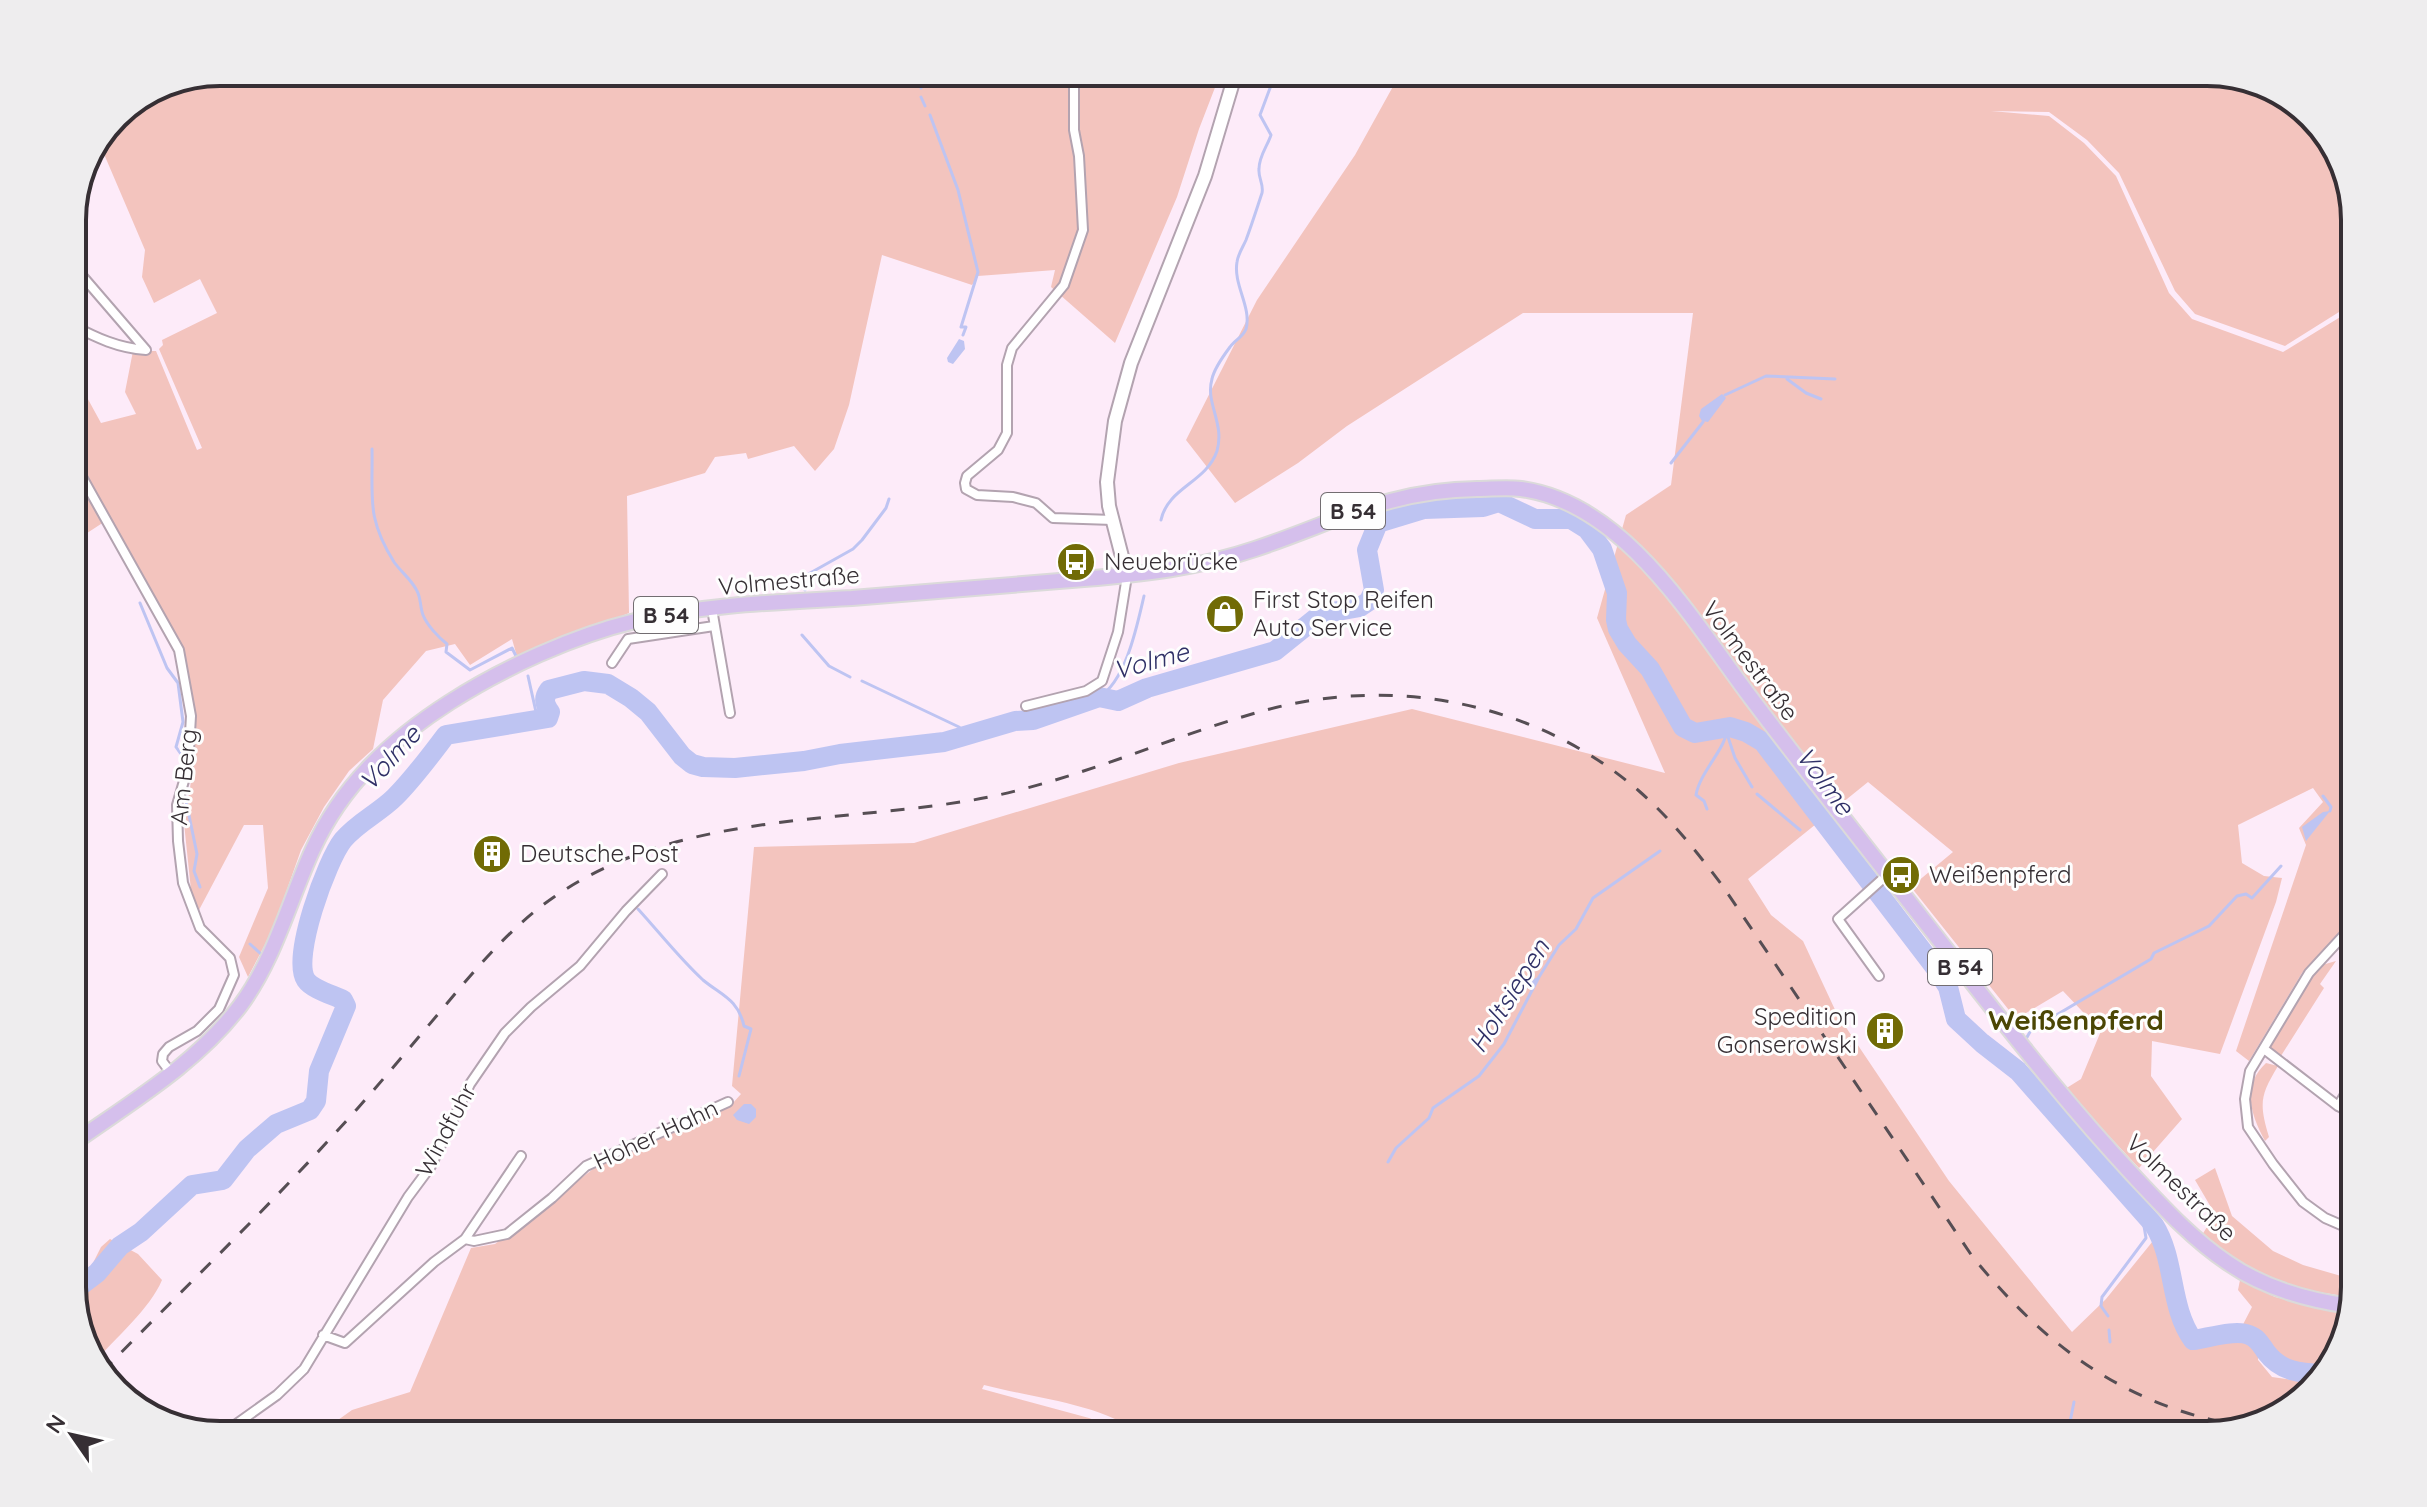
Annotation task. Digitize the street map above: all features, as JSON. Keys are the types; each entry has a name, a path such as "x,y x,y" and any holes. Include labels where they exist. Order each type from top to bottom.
{"main road":[{"path":"1127,576 1109,506 1107,464 1121,395 1205,176 1230,86"},
{"name":"Volmestraße","path":"86,1134 171,1073 211,1039 252,989 279,936 316,841 359,777 396,741 452,701 520,664 579,639 634,621 796,600 1178,570 1253,550 1392,499 1438,490 1520,489 1584,511 1621,536 1675,598 1884,878 2081,1118 2153,1197 2221,1259 2269,1286 2340,1304"}],"street":[{"path":"1074,86 1074,130 1079,156 1083,230 1064,285 1012,348 1007,365 1005,441 967,476 965,483 966,489 977,495 1013,497 1036,503 1053,518 1113,520"},
{"path":"86,280 146,350 127,349 86,332"},
{"name":"Am Berg","path":"86,484 179,650 191,716 188,767 177,805 183,883 200,928 230,958 234,975 219,1009 197,1031 169,1047 163,1054 162,1061 171,1073"},
{"path":"1026,706 1086,691 1102,681 1118,632 1127,576"},
{"path":"712,609 730,713"},
{"path":"612,663 628,639 714,626"},
{"name":"Windfuhr","path":"240,1421 291,1384 304,1369 408,1197 431,1166 455,1111 487,1057 517,1019 580,966 662,874"},
{"path":"1879,976 1838,919 1884,878"},
{"path":"2341,938 2309,973 2250,1071 2245,1099 2248,1127 2278,1171 2303,1202 2341,1225"},
{"path":"2264,1049 2341,1108"},
{"path":"2338,1106 2341,1101"},
{"name":"Hoher Hahn","path":"465,1239 474,1241 507,1234 586,1166 728,1102"},
{"path":"323,1335 345,1343 434,1262 465,1239 521,1156"}],"shaded area":[{"path":"220,86 1216,86 1177,197 1115,343 1051,287 1055,270 978,276 972,285 882,255 849,405 834,449 815,471 794,446 748,459 746,453 715,457 705,473 627,496 629,613 518,660 512,639 470,665 455,644 426,651 383,700 373,749 349,771 324,807 301,850 273,929 248,977 239,957 268,888 263,825 244,825 199,910 191,890 184,823 194,764 194,716 182,647 86,474 86,396 101,423 136,414 125,392 133,351 156,351 197,450 202,448 159,349 163,345 162,340 217,313 200,279 154,303 142,277 145,250 104,153 125,125 145,108 168,96 193,89"},
{"path":"1393,86 2225,87 2259,96 2274,104 2302,125 2319,145 2334,177 2341,211 2341,311 2285,346 2195,314 2175,291 2119,173 2087,140 2049,112 1991,111 2049,116 2084,143 2116,176 2169,293 2192,319 2283,352 2341,317 2341,930 2302,973 2249,1061 2236,1051 2306,845 2299,828 2323,802 2313,788 2238,825 2242,863 2264,876 2282,878 2276,902 2220,1054 2152,1041 2151,1076 2182,1119 2139,1168 2065,1089 2081,1079 2101,1031 2063,991 2016,1019 1911,887 1953,852 1868,782 1748,879 1771,915 1803,941 1837,1014 1949,1181 2072,1332 2106,1299 2157,1236 2178,1270 2182,1312 2189,1331 2201,1343 2236,1338 2252,1307 2238,1290 2240,1280 2275,1297 2339,1311 2331,1339 2313,1369 2307,1377 2294,1375 2258,1341 2258,1360 2272,1377 2303,1381 2259,1411 2208,1421 1119,1421 1067,1403 984,1385 982,1389 1096,1421 337,1421 352,1410 410,1392 471,1248 495,1244 597,1166 732,1104 741,1094 732,1086 754,847 914,843 1179,763 1412,709 1665,773 1597,618 1626,515 1671,485 1693,313 1523,313 1347,426 1298,463 1235,503 1186,440 1257,300 1355,155"},
{"path":"86,492 104,522 86,534"},
{"path":"2336,961 2320,984 2324,988 2279,1059 2266,1051 2315,967"},
{"path":"2266,1063 2278,1066 2263,1100 2269,1137 2265,1141 2253,1111 2251,1091 2253,1081"},
{"path":"2215,1168 2232,1216 2273,1251 2303,1265 2341,1276 2341,1296 2283,1283 2235,1258 2202,1235 2215,1214 2195,1180"},
{"path":"110,1239 138,1254 162,1280 141,1312 103,1353 93,1330 86,1296 86,1270 92,1265 101,1247"}],"water":[{"path":"959,339 964,341 965,349 953,364 947,358"},
{"path":"1722,394 1726,398 1708,422 1702,421 1699,416 1701,409"},
{"path":"2330,811 2306,841 2302,827 2323,812"},
{"path":"744,1104 751,1104 756,1109 756,1117 749,1124 733,1115"}],"waterway":[{"path":"1161,520 1171,500 1205,471 1217,451 1219,431 1211,388 1220,362 1246,329 1247,312 1236,271 1239,253 1262,193 1259,164 1271,135 1260,115 1271,86"},
{"path":"921,97 925,106"},
{"path":"930,115 958,190 978,272 961,327 966,327 963,335"},
{"path":"1725,395 1766,376 1835,379"},
{"path":"1787,379 1806,393 1821,399"},
{"path":"1671,463 1703,422"},
{"path":"372,449 373,507 379,532 394,562 417,591 427,623 447,644 446,652 470,670 512,648 516,656"},
{"path":"805,590 803,577 853,549 886,508 889,499"},
{"name":"Volme","path":"86,1281 120,1246 141,1232 192,1185 223,1180 247,1149 276,1124 310,1110 316,1101 319,1071 346,1006 343,1000 309,983 303,968 307,931 320,887 343,840 395,797 446,735 548,718 550,712 545,701 549,690 584,681 608,684 631,698 648,712 682,756 692,764 703,767 735,768 804,761 944,742 1015,721 1033,720 1099,697 1118,701 1147,688 1275,651 1321,614 1360,607 1369,601 1374,590 1367,550 1378,523 1424,509 1483,507 1499,502 1535,519 1571,519 1587,529 1602,549 1617,593 1618,629 1650,669 1683,727 1695,733 1730,727 1763,742 1937,970 1948,987 1956,1019 2018,1071 2154,1225 2166,1253 2180,1313 2193,1340 2243,1333 2255,1338 2278,1364 2310,1373"},
{"path":"1099,697 1116,679 1123,666 1144,596"},
{"path":"140,603 167,668 178,683 183,722 176,747 183,757"},
{"path":"802,635 829,666 850,677"},
{"path":"528,676 538,721"},
{"path":"862,681 959,727 966,735"},
{"name":"Holtsiepen","path":"1707,809 1704,801 1696,795 1723,743 1727,727"},
{"path":"1727,734 1735,758 1752,787"},
{"path":"1757,794 1800,830"},
{"path":"185,796 197,854 194,871 200,887"},
{"path":"2323,796 2331,807 2330,811"},
{"name":"Holtsiepen","path":"1388,1162 1396,1148 1429,1118 1433,1108 1479,1076 1504,1044 1539,977 1559,945 1576,929 1593,898 1660,851"},
{"path":"2026,1039 2031,1030 2151,959 2154,953 2209,926 2237,896 2246,894 2252,898 2281,866"},
{"path":"638,909 694,972 733,1004 744,1026 751,1029 739,1076"},
{"path":"250,944 261,954"},
{"path":"1521,991 1537,979"},
{"name":"Volme","path":"1997,1056 2001,1052"},
{"path":"2108,1316 2101,1306 2102,1297 2146,1238 2142,1214"},
{"path":"2109,1330 2110,1342"},
{"path":"2070,1421 2074,1402"}],"railway":[{"path":"110,1364 310,1161 507,936 554,897 602,869 652,849 703,835 811,819 920,808 1009,792 1081,772 1259,712 1309,701 1359,696 1409,697 1459,704 1508,716 1554,735 1598,760 1639,791 1672,824 1722,885 1972,1256 2000,1289 2059,1345 2091,1368 2161,1404 2216,1421"}],"place":[{"name":"Neuebrücke","path":"1076,562"},
{"name":"First Stop Reifen Auto Service","path":"1225,614"},
{"name":"Deutsche Post","path":"492,854"},
{"name":"Weißenpferd","path":"1901,875"},
{"name":"Spedition Gonserowski","path":"1885,1031"}],"district":[{"name":"Weißenpferd","path":"2076,1020"}]}
